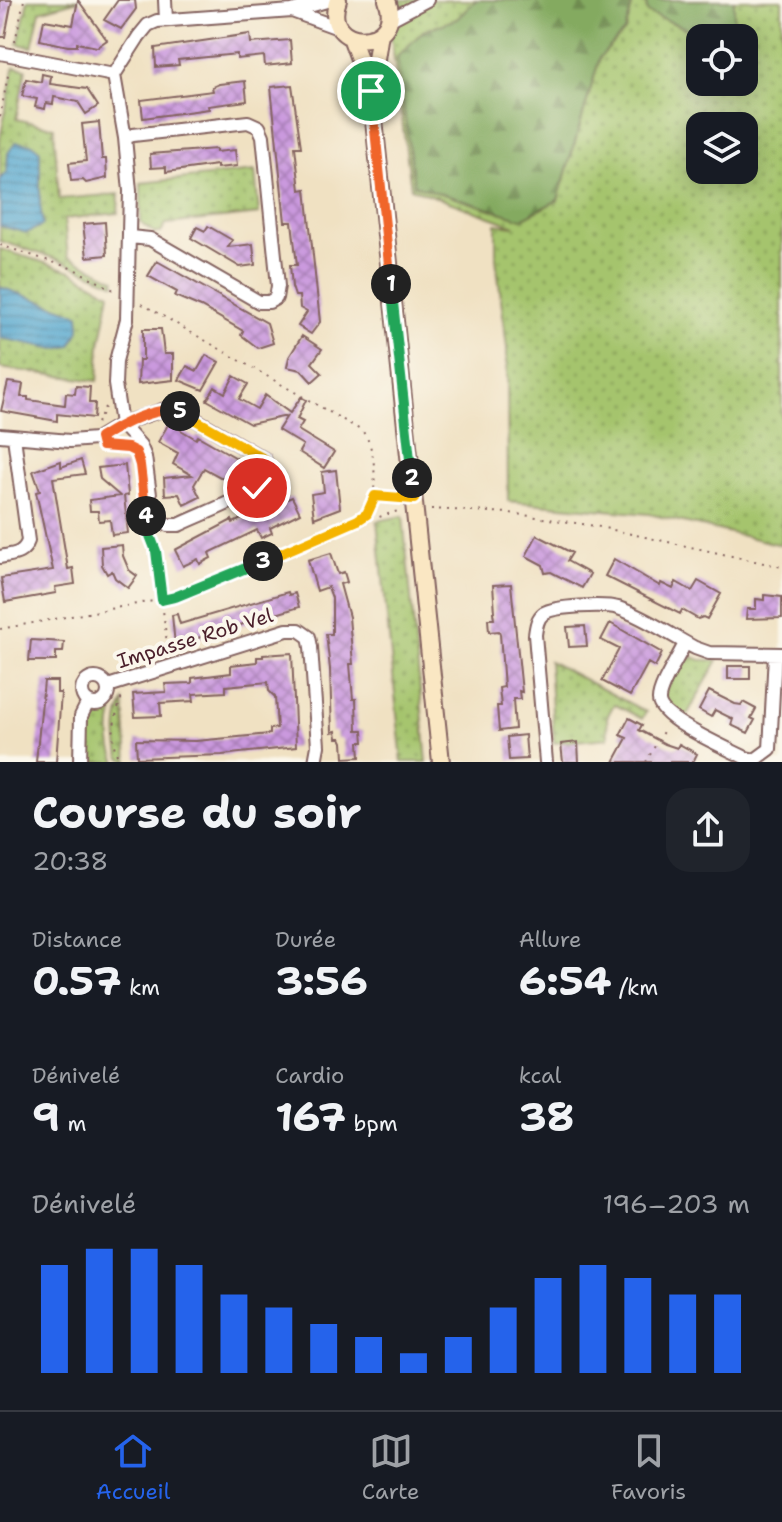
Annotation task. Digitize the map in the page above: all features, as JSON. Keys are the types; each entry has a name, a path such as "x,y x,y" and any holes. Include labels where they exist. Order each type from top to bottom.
{"main road":[{"path":"338,0 335,12 371,91 441,762"},
{"path":"371,91 387,0"},
{"path":"346,33 366,39 384,27"}],"street":[{"path":"165,0 166,20"},
{"path":"0,435 70,441 100,438 121,424 168,408 181,411 264,459 268,466 267,476 257,488 179,525 168,525 153,517 145,457 140,445 121,424 115,384 116,361 127,319 130,191 114,75 148,25 166,20 292,11 330,0"},
{"path":"384,27 427,0"},
{"path":"292,11 346,33"},
{"path":"0,53 114,75"},
{"path":"125,138 248,122 259,127 263,136 276,298 259,302 150,239 130,237"},
{"path":"0,557 19,553 28,541 14,437"},
{"path":"546,762 535,635 537,623 543,614 554,609 603,606 618,608 709,653 779,654 770,749 763,756 755,760 746,758 671,717 660,707 658,699 685,643"},
{"name":"Impasse Rob Vel","path":"108,686 287,630 304,632 309,637 311,647 318,746 315,762"},
{"path":"98,678 108,686 104,701 96,704 88,702 82,691 85,682 98,678"},
{"path":"80,762 81,716 88,702"}],"path":[{"path":"14,43 24,0"},
{"path":"0,117 10,65"},
{"path":"0,245 74,269 362,431 369,438 375,496 367,514"},
{"path":"105,406 97,422 102,446 128,448"},
{"path":"375,496 414,499"},
{"path":"431,509 510,513 595,526 782,567"},
{"path":"0,629 175,597 367,514 379,517 399,510"},
{"path":"140,663 165,649 167,644 156,551 147,528"},
{"path":"121,762 115,753 114,717 124,681"},
{"path":"646,762 671,717"}],"green space":[{"path":"28,0 78,0 40,11 32,47 18,44"},
{"path":"386,0 476,0 457,19 423,31 558,200 600,57 625,31 632,6 617,0 646,0 647,12 686,28 686,96 758,96 758,24 734,24 734,0 782,0 782,545 649,514 508,501 507,348 496,258 496,224 515,226 411,188"},
{"path":"476,0 617,0 632,6 625,31 600,57 558,200 522,219 414,185 397,57 423,31 457,19"},
{"path":"646,0 734,0 734,24 686,24 686,28 647,12"},
{"path":"14,67 26,69 16,119 54,127 59,199 119,194 118,213 64,219 68,256 115,279 115,284 57,259 0,241 0,139"},
{"path":"255,171 259,214 166,224 161,233 155,233 141,223 141,183"},
{"path":"0,249 71,271 110,293 100,344 98,381 0,368"},
{"path":"403,516 427,762 402,762 377,521"},
{"path":"684,653 700,660 718,660 686,717 665,705 664,693"},
{"path":"549,661 646,712 642,719 614,704 607,717 608,738 554,743"},
{"path":"120,690 111,726 111,744 117,762 87,762 89,723 86,720 89,713 107,705"},
{"path":"124,702 128,762 120,757 118,736 119,715"}],"water":[{"path":"16,142 33,144 40,151 43,225 27,233 0,226 0,179 7,171 8,153"},
{"path":"0,287 79,314 80,328 71,346 56,349 0,338"}],"building":[{"path":"0,0 12,0 5,37 0,37"},
{"path":"78,0 107,40 97,47 77,43 77,46 68,46 40,40 44,20 73,25"},
{"path":"118,0 135,0 136,9 121,29 104,20"},
{"path":"250,34 251,43 290,40 292,63 265,66 264,56 237,59 237,54 178,60 179,65 156,67 155,48"},
{"path":"42,74 51,76 50,84 87,89 98,106 86,114 78,102 54,97 53,104 46,103 45,109 35,107 37,99 22,96 26,79 41,82"},
{"path":"245,81 247,101 143,118 141,100 213,91 212,87 219,84"},
{"path":"292,85 301,147 295,147 300,190 306,189 320,322 311,334 298,326 307,312 300,308 299,296 295,296 292,287 290,265 297,265 292,222 285,222 271,87"},
{"path":"99,122 107,178 86,183 83,180 71,181 69,163 86,161 82,124"},
{"path":"216,149 216,152 235,150 237,166 217,168 217,165 166,172 166,167 151,168 150,154"},
{"path":"105,222 107,255 87,257 83,224"},
{"path":"208,226 232,240 228,247 253,244 255,265 240,267 191,238 197,227 205,231"},
{"path":"157,261 267,323 273,343 258,348 241,335 243,331 175,296 177,292 148,276"},
{"path":"143,329 161,329 164,354 173,354 173,380 138,384 139,360 143,360"},
{"path":"302,336 322,349 312,363 322,373 312,382 301,370 287,367 289,357"},
{"path":"206,355 219,362 203,390 179,380 187,366 197,371"},
{"path":"234,376 248,384 239,399 257,409 265,395 290,413 301,397 306,400 297,419 303,422 298,430 334,452 324,468 299,452 303,445 278,430 287,416 250,424 207,400 215,387 225,393"},
{"path":"8,382 23,384 21,397 28,397 28,400 65,405 66,393 75,394 76,386 90,387 89,403 95,403 94,418 57,414 57,421 1,411"},
{"path":"169,423 247,464 233,484 204,468 194,485 200,497 184,505 179,494 165,495 164,478 192,475 173,464 178,453 158,442"},
{"path":"81,460 85,474 53,478 68,569 73,568 75,584 55,587 56,593 5,602 1,578 53,570 36,492 40,491 33,471 61,461 61,467"},
{"path":"125,465 128,533 112,535 110,520 99,521 98,511 90,511 89,500 120,496 100,479 98,468"},
{"path":"336,470 340,508 314,518 311,494 324,492 322,472"},
{"path":"292,497 300,513 270,528 272,533 261,538 257,530 209,553 211,558 200,564 198,559 183,566 175,550 232,520 233,523"},
{"path":"537,535 572,553 567,561 590,574 582,588 551,572 545,573 543,565 526,556"},
{"path":"122,545 129,570 137,576 128,588 115,578 112,571 107,574 102,565 101,547"},
{"path":"331,553 338,574 344,572 347,582 340,584 349,617 357,730 363,730 364,742 359,742 360,757 344,758 343,742 337,738 336,731 332,732 326,634 332,634 332,598 328,587 317,591 308,560"},
{"path":"614,559 660,586 661,583 673,589 676,582 692,591 698,581 721,594 707,619 698,619 682,610 680,614 605,576"},
{"path":"511,584 522,692 519,691 520,699 513,699 515,729 499,731 499,688 504,687 500,634 499,631 489,632 488,619 494,619 493,585"},
{"path":"288,592 289,595 295,593 299,607 175,645 172,615 177,614 180,624"},
{"path":"764,595 782,597 782,618 746,619 747,609 756,609 756,599 764,600"},
{"path":"610,623 662,653 655,667 648,663 630,696 602,681 619,649 601,640"},
{"path":"585,626 587,646 569,647 567,627"},
{"path":"31,640 64,642 63,652 56,652 56,661 29,661"},
{"path":"292,653 296,747 222,755 137,758 136,740 196,741 270,734 270,729 277,728 275,697 269,691 268,682 226,686 226,692 193,694 194,701 160,703 161,716 135,717 133,694 166,692 165,684 192,683 192,678 231,673 231,665 257,662 257,657 263,655"},
{"path":"728,666 750,666 750,679 728,679"},
{"path":"44,681 57,681 57,693 61,693 56,762 36,762"},
{"path":"709,691 735,704 741,705 743,702 756,709 751,718 755,720 748,733 731,725 733,719 715,710 711,717 699,710"},
{"path":"629,718 642,725 639,730 665,744 677,748 679,744 697,754 693,762 614,762 627,738 620,735"},
{"path":"525,735 527,759 509,760 507,737"},
{"path":"578,742 579,762 563,762 561,744"}],"route":[{"path":"257,488 267,476 268,466 264,459 181,411 168,408 121,424 100,438 102,446 128,448 136,452 147,528 156,551 162,600 358,520 367,514 375,496 414,499 371,91"}]}
